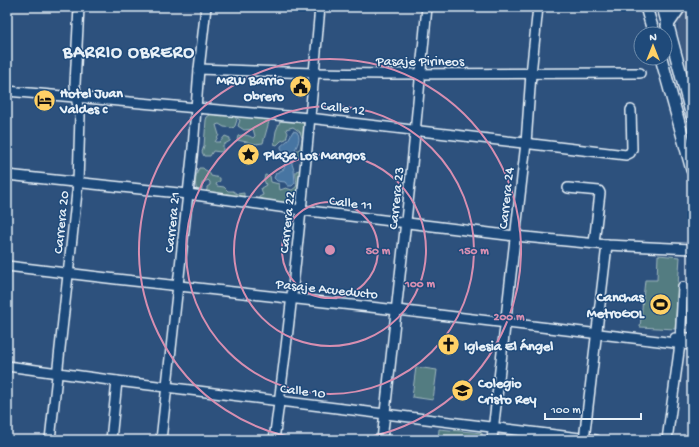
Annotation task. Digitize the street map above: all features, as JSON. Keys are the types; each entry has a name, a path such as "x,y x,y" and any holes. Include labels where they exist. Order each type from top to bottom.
{"main road":[{"path":"646,7 652,26"},
{"path":"663,7 667,26"},
{"path":"667,26 680,7"},
{"path":"673,48 692,116"},
{"path":"663,66 692,170"}],"street":[{"name":"Carrera 20","path":"50,440 56,373 78,183 80,116 75,84 79,7"},
{"name":"Carrera 21","path":"161,440 188,194 206,7"},
{"name":"Carrera 22","path":"274,440 292,299 320,7"},
{"name":"Carrera 23","path":"382,440 416,130 427,7"},
{"name":"Carrera 24","path":"492,440 526,143 538,7"},
{"name":"Pasaje Pirineos","path":"199,69 313,73 421,74 640,73"},
{"name":"Calle 12","path":"7,91 309,118 626,155 630,153 632,149 631,110"},
{"name":"Calle 11","path":"7,175 188,194 301,210 515,236 606,245 692,250"},
{"path":"568,188 598,191 600,193 594,243"},
{"path":"584,439 606,245"},
{"name":"Pasaje Acueducto","path":"7,266 505,323 596,331 692,343"},
{"path":"668,440 680,341 683,286"},
{"name":"Calle 10","path":"7,366 117,382 280,400 596,440"},
{"path":"111,440 117,382"}],"shaded area":[{"path":"692,7 692,84 678,33 678,24 680,16 684,10"},
{"path":"293,131 297,132 299,135 299,141 292,157 286,155 281,146 288,140"},
{"path":"286,157 292,159 295,183 292,186 288,186 285,182 277,181 274,178 276,173 284,169"}],"green space":[{"path":"213,113 234,115 237,120 233,128 224,127 219,124 216,125 219,135 215,142 220,142 225,136 230,138 230,141 223,145 223,150 221,152 213,151 210,156 204,156 202,152 204,146 206,120 207,117"},
{"path":"237,115 270,118 263,143 256,144 237,140 238,136 240,135 246,135 253,138 255,136 253,129 244,130 238,126 240,120 237,118"},
{"path":"281,119 304,122 301,157 294,154 295,151 300,149 302,138 300,132 293,127 286,129 288,133 286,139 277,145 274,144 276,131"},
{"path":"199,168 203,168 209,172 211,176 220,178 220,181 216,184 217,186 224,187 228,191 233,191 237,194 244,193 244,198 204,193 210,185 208,180 202,183 202,189 197,190 196,179"},
{"path":"299,170 296,204 259,200 259,197 263,195 261,188 266,185 264,180 265,175 270,176 271,182 279,184 280,190 286,188 292,190 296,187 296,171"},
{"name":"Canchas MetroGOL","path":"658,255 680,257 675,329 640,327 645,280 657,280"},
{"path":"416,367 437,370 433,400 412,397"},
{"path":"439,429 482,433 482,440 438,440"}],"place":[{"name":"MRW Barrio Obrero","path":"300,87"},
{"name":"Hotel Juan Valdes c","path":"45,100"},
{"name":"Plaza Los Mangos","path":"249,154"},
{"name":"Canchas MetroGOL","path":"660,304"},
{"name":"Iglesia El Ángel","path":"448,345"},
{"name":"Colegio Cristo Rey","path":"463,390"}],"district":[{"name":"BARRIO OBRERO","path":"129,51"}]}
